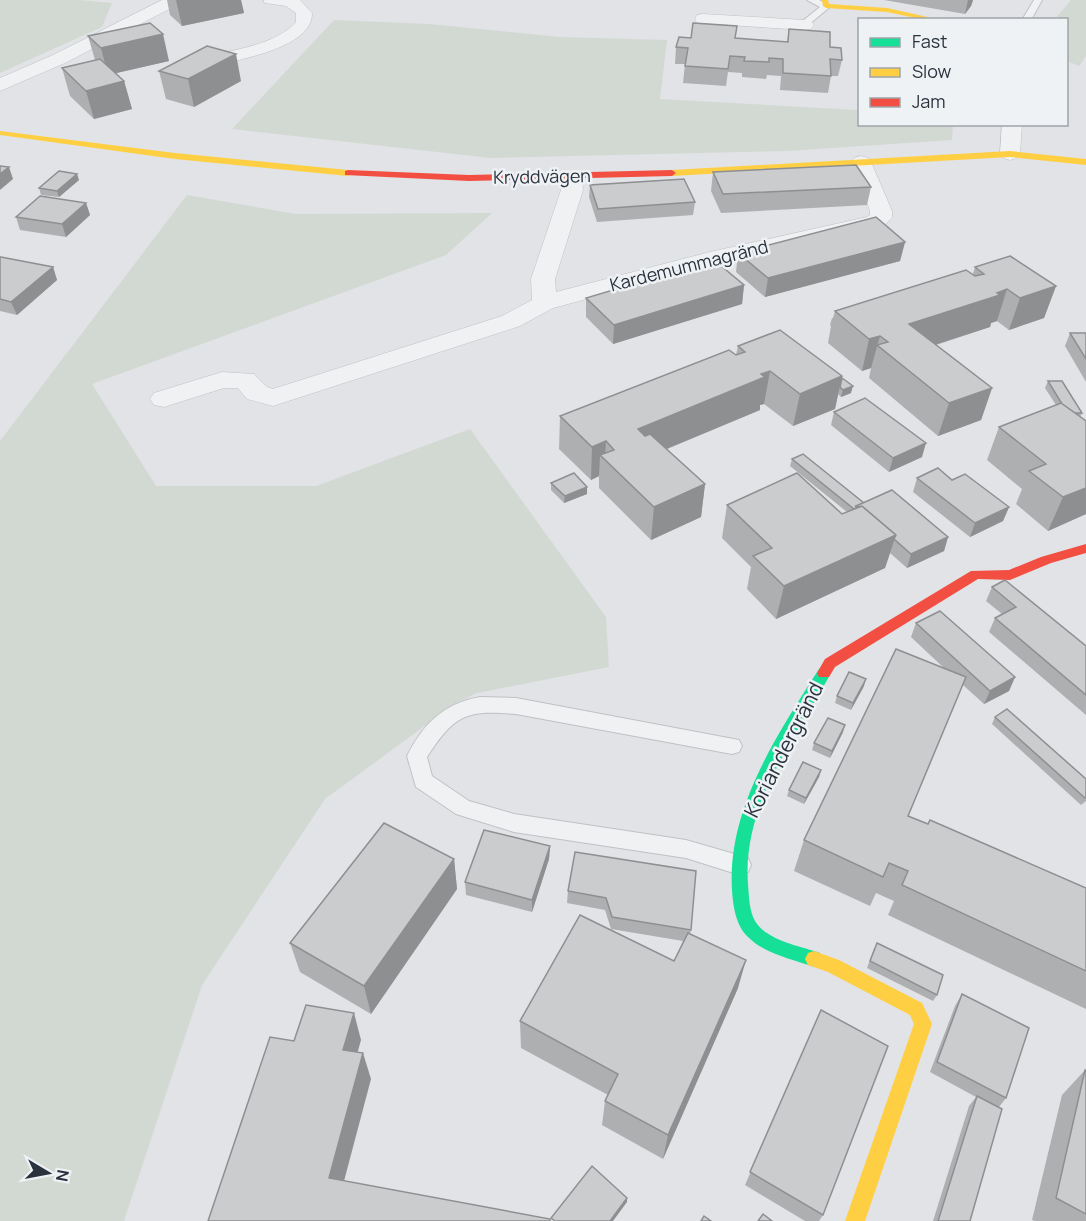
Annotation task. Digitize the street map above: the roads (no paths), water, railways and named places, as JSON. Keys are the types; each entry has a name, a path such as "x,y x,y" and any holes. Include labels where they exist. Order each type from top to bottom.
{"street":[{"path":"0,85 59,59 175,0"},
{"path":"216,60 285,39 300,29 305,14 299,6 292,2 271,0"},
{"path":"826,3 887,10 928,18"},
{"path":"703,19 798,30"},
{"path":"1010,154 1012,126"},
{"name":"Kryddvägen","path":"0,133 223,163 467,178 571,178 1010,154 1086,162"},
{"name":"Kardemummagränd","path":"164,399 222,380 245,380 257,393 273,398 511,321 544,303 710,259 874,222 881,218 881,212 861,162"},
{"path":"544,303 543,279 572,190 571,178"},
{"name":"Koriandergränd","path":"855,1221 923,1024 915,1009 833,966 769,942 750,927 743,910 738,884 742,836 751,806 796,717 830,663 976,574 1010,575 1046,560 1086,548"}],"lane":[{"path":"811,0 826,3"},
{"path":"1027,18 1038,0"},
{"path":"798,30 826,3"},
{"path":"732,746 516,706 482,703 454,711 434,730 417,756 423,781 463,808 514,823 686,849 740,865"}]}
